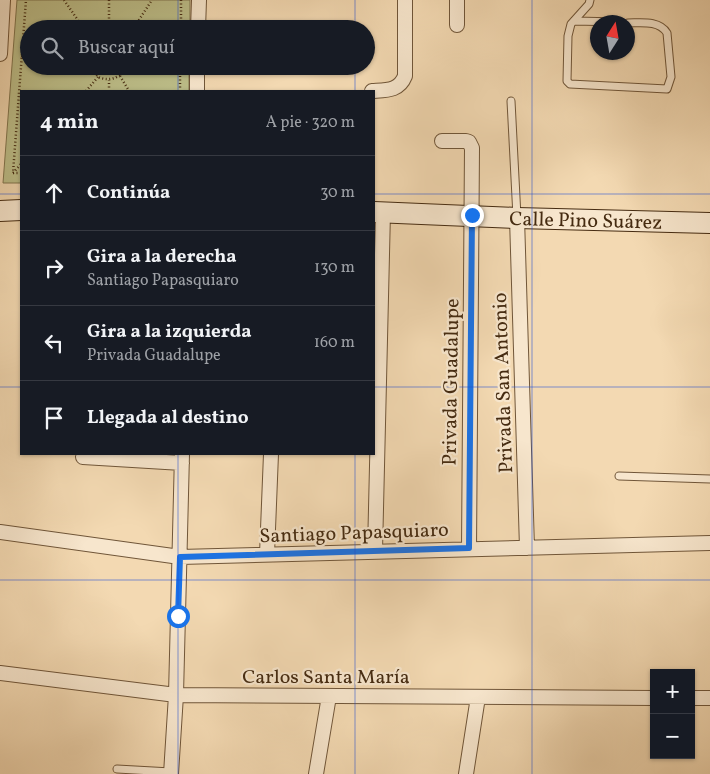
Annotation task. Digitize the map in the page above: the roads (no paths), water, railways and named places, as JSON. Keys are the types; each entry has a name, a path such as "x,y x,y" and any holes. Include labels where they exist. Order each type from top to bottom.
{"street":[{"path":"0,54 3,0"},
{"path":"198,0 198,20"},
{"path":"375,91 392,90 398,87 404,76 405,0"},
{"path":"457,0 457,24"},
{"path":"197,75 197,90"},
{"name":"Privada Guadalupe","path":"442,141 466,141 469,142 472,148 469,548"},
{"path":"0,212 20,210"},
{"path":"375,551 379,212"},
{"name":"Calle Pino Suárez","path":"379,212 710,223"},
{"name":"Privada San Antonio","path":"516,218 527,548"},
{"path":"267,554 271,455"},
{"path":"83,457 182,459 176,695 171,773"},
{"name":"Santiago Papasquiaro","path":"0,532 180,557 710,543"},
{"name":"Carlos Santa María","path":"0,673 176,695 650,698"},
{"path":"316,774 329,696"},
{"path":"466,774 478,697"},
{"path":"695,698 710,698"}],"lane":[{"path":"590,0 589,4 574,20 568,36 567,81 570,84 667,89 671,77 667,33 655,24 635,23"},
{"path":"574,20 590,21"},
{"path":"511,101 516,218"},
{"path":"619,476 710,480"},
{"path":"117,769 171,773"}]}
